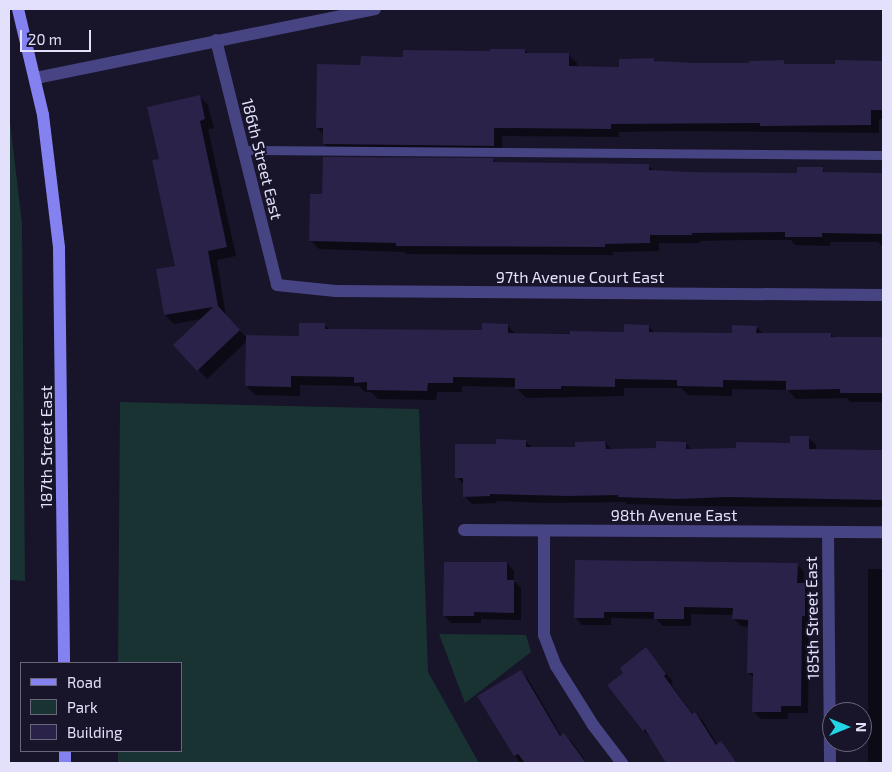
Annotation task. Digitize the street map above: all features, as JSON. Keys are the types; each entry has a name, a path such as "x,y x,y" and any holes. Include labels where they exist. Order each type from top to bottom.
{"street":[{"name":"187th Street East","path":"18,9 36,78 54,186 58,230 62,318 64,662"},
{"path":"36,78 375,9"},
{"name":"186th Street East","path":"216,40 277,285"},
{"name":"97th Avenue Court East","path":"277,285 336,291 883,295"},
{"name":"98th Avenue East","path":"464,530 883,532"},
{"path":"544,531 544,635 556,666 593,725 622,763"},
{"name":"185th Street East","path":"828,532 830,763"}],"lane":[{"path":"243,150 883,155"}],"green space":[{"path":"9,114 22,223 25,581 9,580"},
{"path":"120,402 419,409 428,672 479,763 118,763 118,752 182,752 182,662 118,662"},
{"path":"439,634 526,635 531,652 465,703"}],"building":[{"path":"490,49 525,49 525,53 569,53 569,66 619,67 619,59 654,58 654,61 699,63 749,63 749,61 784,60 784,64 835,64 835,60 883,61 883,110 871,110 871,125 760,126 760,123 611,124 611,129 494,128 494,146 323,144 323,128 316,128 317,64 360,65 361,56 403,57 403,50 490,51"},
{"path":"200,95 205,119 200,121 227,247 208,251 218,306 240,330 197,371 173,345 213,307 164,315 156,269 175,266 152,160 159,159 147,107"},
{"path":"323,157 494,158 493,162 649,164 649,170 693,172 797,173 797,167 823,167 823,172 883,173 883,234 822,233 822,237 785,237 785,232 692,233 692,235 650,235 650,243 605,244 605,247 396,246 396,243 309,241 310,194 322,194"},
{"path":"299,323 325,323 325,329 482,330 482,323 508,324 508,333 570,334 570,331 624,332 624,324 649,325 649,332 732,333 732,325 757,326 756,333 831,333 831,337 883,337 883,393 840,393 840,389 786,390 786,381 723,380 723,387 677,386 677,380 615,379 615,387 561,386 561,389 515,389 515,378 453,377 453,383 428,383 427,391 367,390 367,382 354,383 354,377 291,376 291,387 245,386 246,335 299,336"},
{"path":"790,436 809,436 809,449 883,450 883,500 728,497 678,499 618,497 618,495 490,494 490,496 463,497 463,478 455,478 455,444 496,444 496,439 526,440 526,447 575,447 575,442 605,441 606,449 656,448 656,441 686,442 686,449 736,448 736,442 790,443"},
{"path":"575,560 798,563 797,583 805,583 805,616 802,616 801,706 781,706 781,712 752,712 753,673 747,673 748,620 732,619 733,608 684,607 684,619 654,619 654,612 604,612 604,618 574,618"},
{"path":"444,562 507,562 507,580 514,580 514,613 474,612 474,616 443,616"},
{"path":"646,647 666,674 664,676 692,714 695,712 716,745 721,741 737,763 666,763 645,729 643,731 607,685 623,673 620,668"},
{"path":"521,670 560,736 564,733 586,763 525,763 518,754 514,756 477,696"}]}
